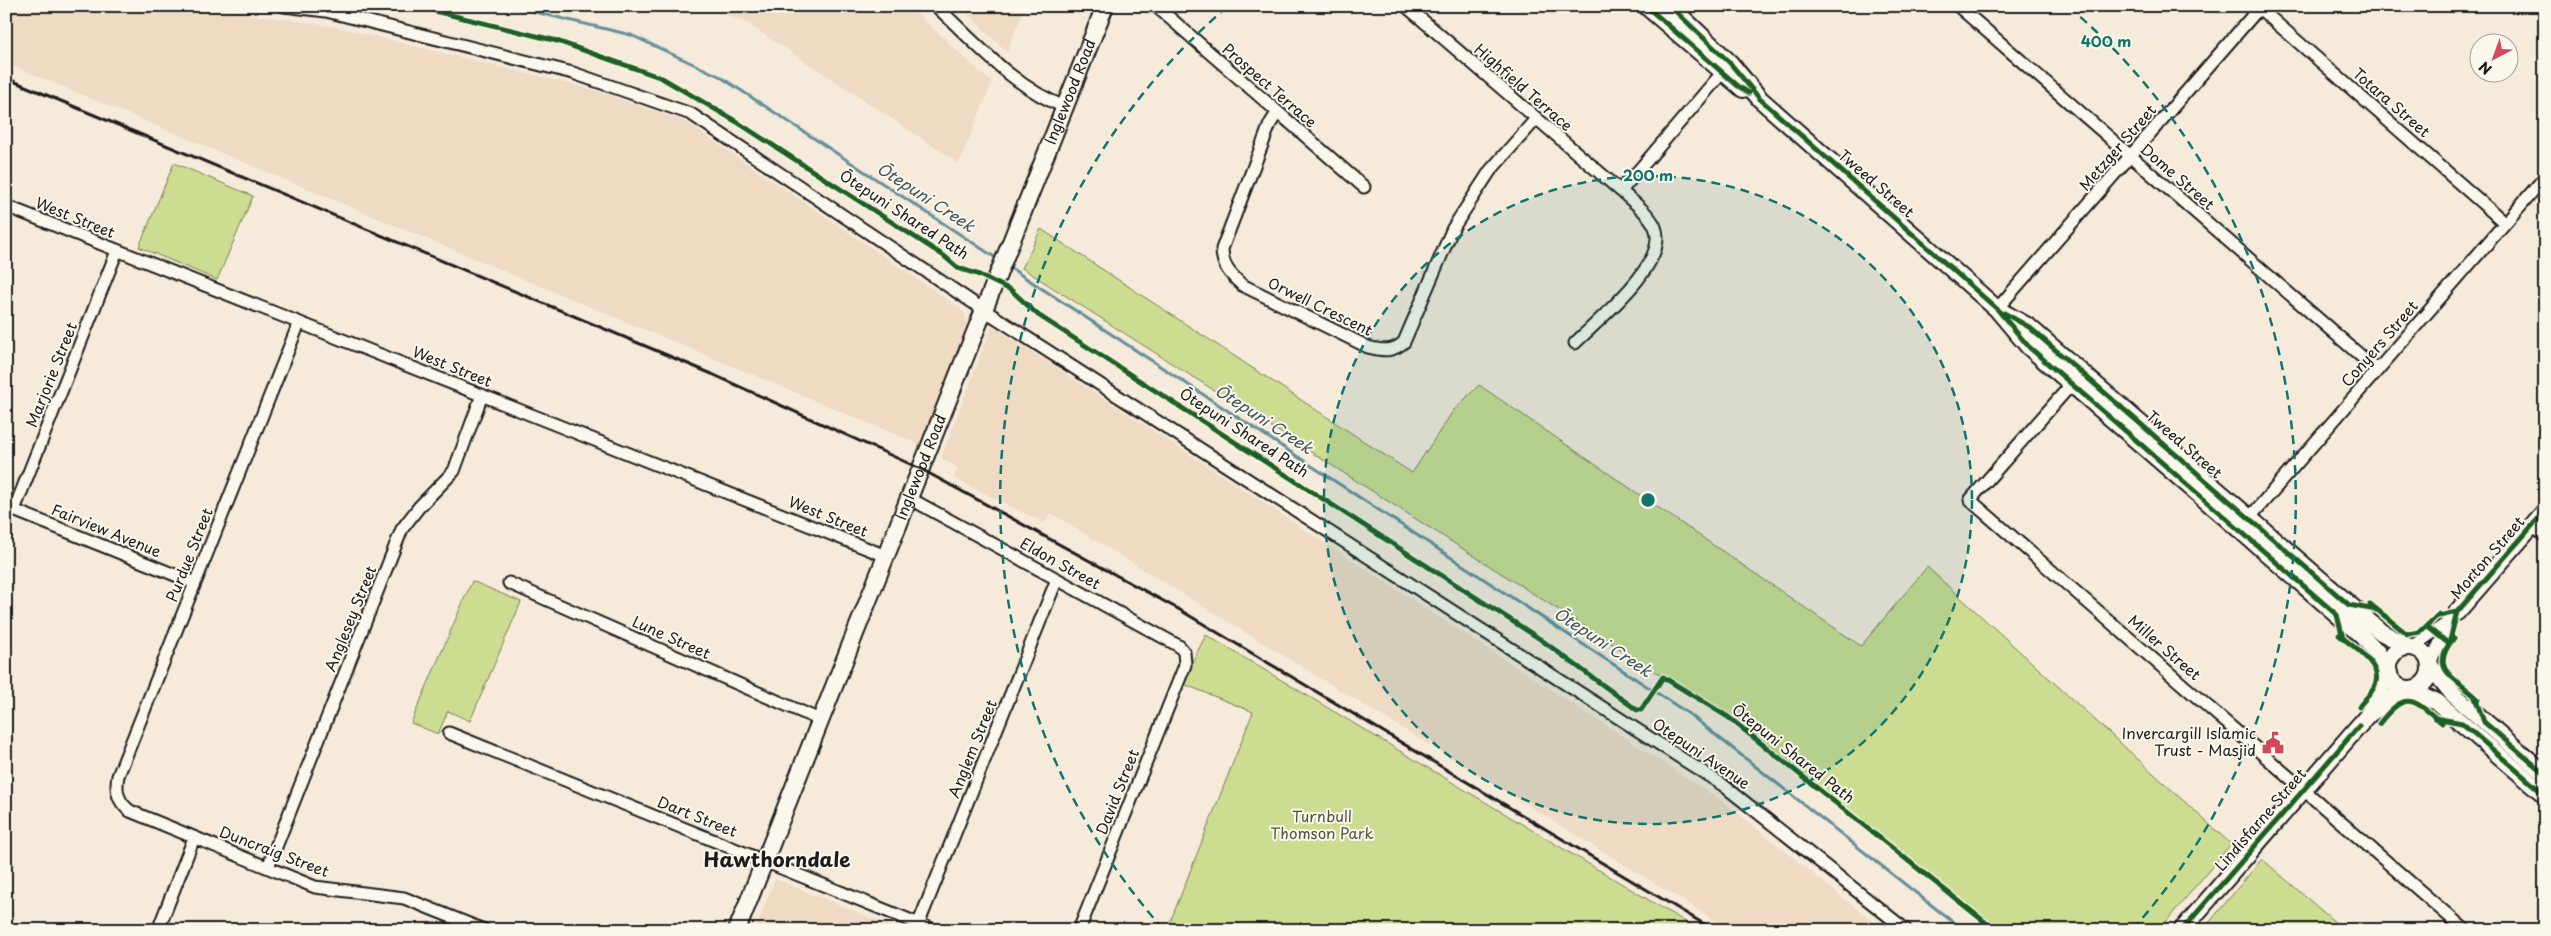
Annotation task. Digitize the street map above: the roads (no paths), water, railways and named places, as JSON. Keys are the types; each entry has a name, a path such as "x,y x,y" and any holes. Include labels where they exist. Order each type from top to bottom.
{"main road":[{"name":"Inglewood Road","path":"737,930 1105,6"},
{"name":"Tweed Street","path":"1646,6 1726,68"},
{"name":"Tweed Street","path":"1670,6 1726,68 1738,86 1760,99 1998,309 2029,327 2076,378 2244,524 2369,643 2388,673"},
{"name":"Morton Street","path":"2454,616 2539,531 2545,511"},
{"name":"Tweed Street","path":"2244,524 2381,632 2411,647"},
{"path":"2545,774 2452,693 2423,651 2411,647 2394,654 2388,664 2388,673 2395,684 2437,702 2545,795"},
{"path":"2407,689 2417,688 2424,683 2430,676 2431,665"},
{"name":"Lindisfarne Street","path":"2370,714 2388,673"},
{"name":"Lindisfarne Street","path":"2182,930 2370,714 2407,689"}],"street":[{"name":"Otepuni Avenue","path":"284,6 326,11 573,73 691,114 984,310 1724,785 1906,930"},
{"path":"936,6 1012,75 1049,100 1065,106"},
{"name":"Prospect Terrace","path":"1156,6 1364,186"},
{"name":"Highfield Terrace","path":"1406,6 1621,191 1649,217 1655,227 1657,249 1644,271 1620,299 1575,343"},
{"name":"Dome Street","path":"1958,6 2377,370"},
{"name":"Metzger Street","path":"1998,309 2259,7"},
{"name":"Totara Street","path":"2259,7 2506,222"},
{"path":"1621,191 1726,68"},
{"name":"Orwell Crescent","path":"1278,113 1270,124 1222,249 1222,261 1229,273 1242,285 1368,347 1384,351 1392,350 1404,342 1453,228 1490,171 1536,119"},
{"name":"Conyers Street","path":"2244,524 2545,178"},
{"name":"West Street","path":"6,206 886,556"},
{"name":"Marjorie Street","path":"10,508 117,251"},
{"name":"Purdue Street","path":"119,799 116,785 118,776 299,323"},
{"name":"Miller Street","path":"2076,378 1970,500 2464,930"},
{"name":"Anglesey Street","path":"268,867 402,529 418,507 454,471 482,395"},
{"name":"Eldon Street","path":"909,498 1179,646 1184,652 1184,665"},
{"name":"Fairview Avenue","path":"10,508 195,583"},
{"name":"Anglem Street","path":"918,927 1057,580"},
{"name":"Lune Street","path":"509,583 820,720"},
{"name":"Morton Street","path":"2411,647 2454,616"},
{"name":"Morton Street","path":"2431,665 2454,616"},
{"name":"David Street","path":"1078,930 1184,665"},
{"name":"Dart Street","path":"449,733 764,861 918,927 934,930"},
{"name":"Duncraig Street","path":"119,799 130,812 326,889 404,898 484,930"},
{"path":"158,930 194,838"}],"waterway":[{"name":"Ōtepuni Creek","path":"510,6 631,35 719,76 999,260"},
{"name":"Ōtepuni Creek","path":"1006,265 1689,714 1963,930"}],"railway":[{"path":"6,78 712,374 921,469 1180,610 1714,930"}],"place":[{"name":"Invercargill Islamic Trust - Masjid","path":"2273,743"}],"district":[{"name":"Hawthorndale","path":"777,860"}],"park label":[{"name":"Turnbull Thomson Park","path":"1322,826"}]}
